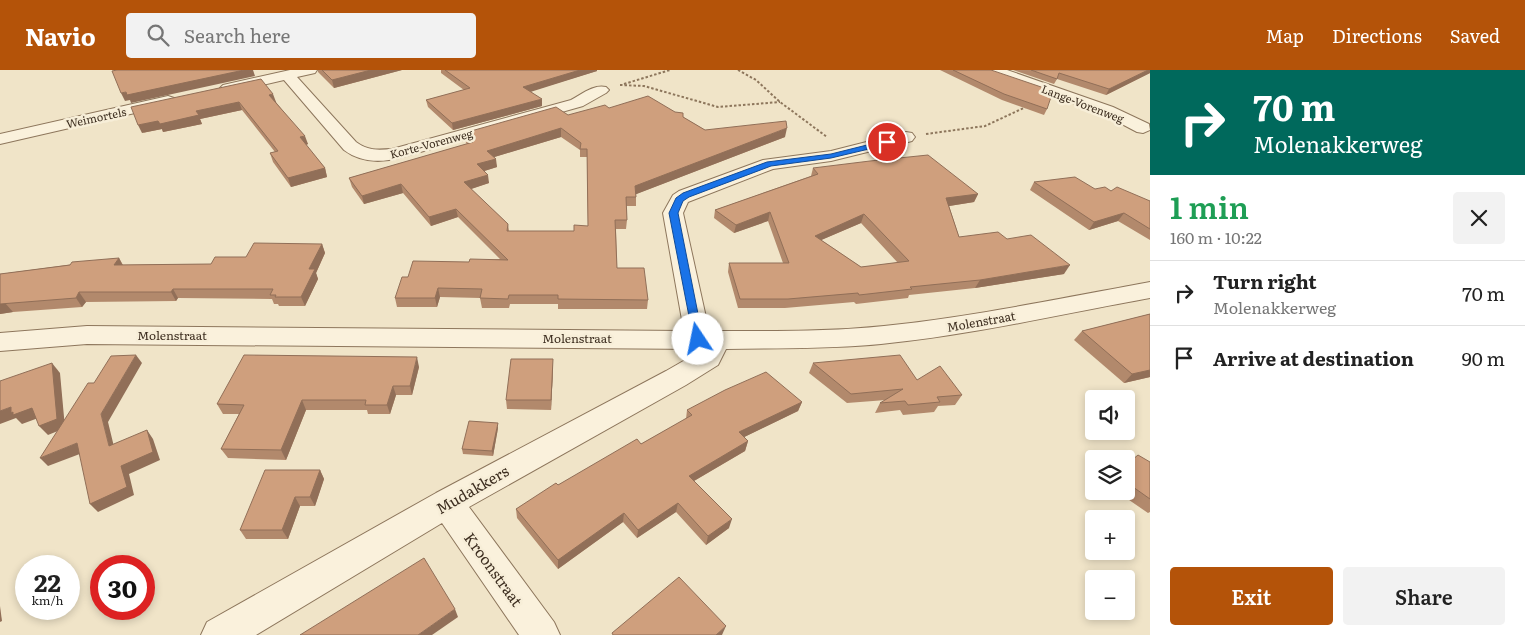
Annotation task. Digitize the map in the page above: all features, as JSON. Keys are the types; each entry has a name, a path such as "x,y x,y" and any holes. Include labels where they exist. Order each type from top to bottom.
{"street":[{"path":"213,91 310,70"},
{"name":"Lange-Vorenweg","path":"994,70 1107,110 1144,128"},
{"name":"Korte-Vorenweg","path":"287,75 350,146 358,152 372,156 408,151 577,103 601,90"},
{"name":"Weimortels","path":"0,138 184,98"},
{"path":"708,340 673,213 680,200 686,195 770,164 831,156 906,137"},
{"name":"Molenstraat","path":"0,342 69,336 114,335 708,340 882,335 945,327 1150,290"},
{"name":"Mudakkers","path":"220,635 447,503 709,358 708,340"},
{"name":"Kroonstraat","path":"447,503 541,635"}],"path":[{"path":"670,70 620,85 644,86 718,108 780,102"},
{"path":"738,70 756,80 780,102 833,142 849,151"},
{"path":"906,137 985,126 1056,93"}],"building":[{"path":"244,70 127,95 126,92 121,93 112,71"},
{"path":"322,70 371,70 332,80"},
{"path":"445,70 580,70 523,87 542,99 452,123 426,100 470,88"},
{"path":"953,70 991,70 1053,91 1047,109 1004,94"},
{"path":"1031,70 1148,70 1109,89 1059,73 1057,79"},
{"path":"261,79 273,94 269,95 305,136 300,137 325,168 288,178 270,153 278,151 239,102 196,111 199,115 160,124 158,121 138,125 131,107"},
{"path":"648,96 675,112 683,113 683,117 705,130 786,121 787,128 635,186 636,197 626,197 627,220 615,220 617,268 644,268 648,300 558,299 558,295 509,295 508,299 480,298 482,289 438,288 435,298 395,298 402,277 408,277 413,261 469,262 470,259 508,260 456,209 429,217 401,184 362,196 349,178 473,142 464,133 556,107 568,115 605,105 609,108","holes":["561,128 581,143 580,149 587,149 588,226 574,225 574,231 507,231 508,224 464,182 488,175 477,164 496,159 487,151"]},
{"path":"928,155 978,194 946,198 959,237 998,232 1007,239 1031,235 1070,265 980,280 910,287 912,289 859,295 858,293 788,299 740,299 729,263 789,263 770,212 736,225 715,210 818,174 813,168","holes":["864,214 909,261 861,267 815,236"]},
{"path":"1075,177 1095,189 1105,187 1111,191 1117,187 1150,201 1150,229 1124,213 1094,222 1034,182"},
{"path":"254,243 322,244 309,269 315,269 301,297 275,297 276,295 270,295 273,289 173,289 171,292 79,292 76,298 0,304 0,274 70,265 72,262 119,258 114,265 211,264 215,257 246,257"},
{"path":"1150,314 1150,370 1132,374 1082,331"},
{"path":"136,355 101,414 109,446 147,430 153,452 121,466 127,487 90,504 77,443 40,458 88,383 94,383 111,356"},
{"path":"244,355 417,357 410,386 393,386 387,405 365,405 366,400 302,400 281,450 221,449 244,405 217,404"},
{"path":"900,355 917,380 940,366 962,395 937,397 940,402 908,405 905,401 880,403 903,389 851,394 813,363"},
{"path":"511,359 553,359 551,400 506,400"},
{"path":"52,363 57,419 39,426 32,408 13,415 11,407 0,411 0,381"},
{"path":"766,372 802,402 739,432 748,441 689,476 732,519 708,536 678,503 638,530 624,513 558,560 516,509 556,483 558,485 637,439 641,444 692,415 687,410 725,390"},
{"path":"469,421 498,423 492,451 462,449"},
{"path":"1138,455 1150,462 1150,499 1135,488 1135,458"},
{"path":"265,470 320,470 310,497 295,497 282,530 240,530"},
{"path":"424,558 455,609 418,635 300,635"},
{"path":"679,577 726,626 716,635 613,635 612,633"}],"route":[{"path":"698,339 673,213 680,200 686,195 770,164 831,156 887,142"}]}
